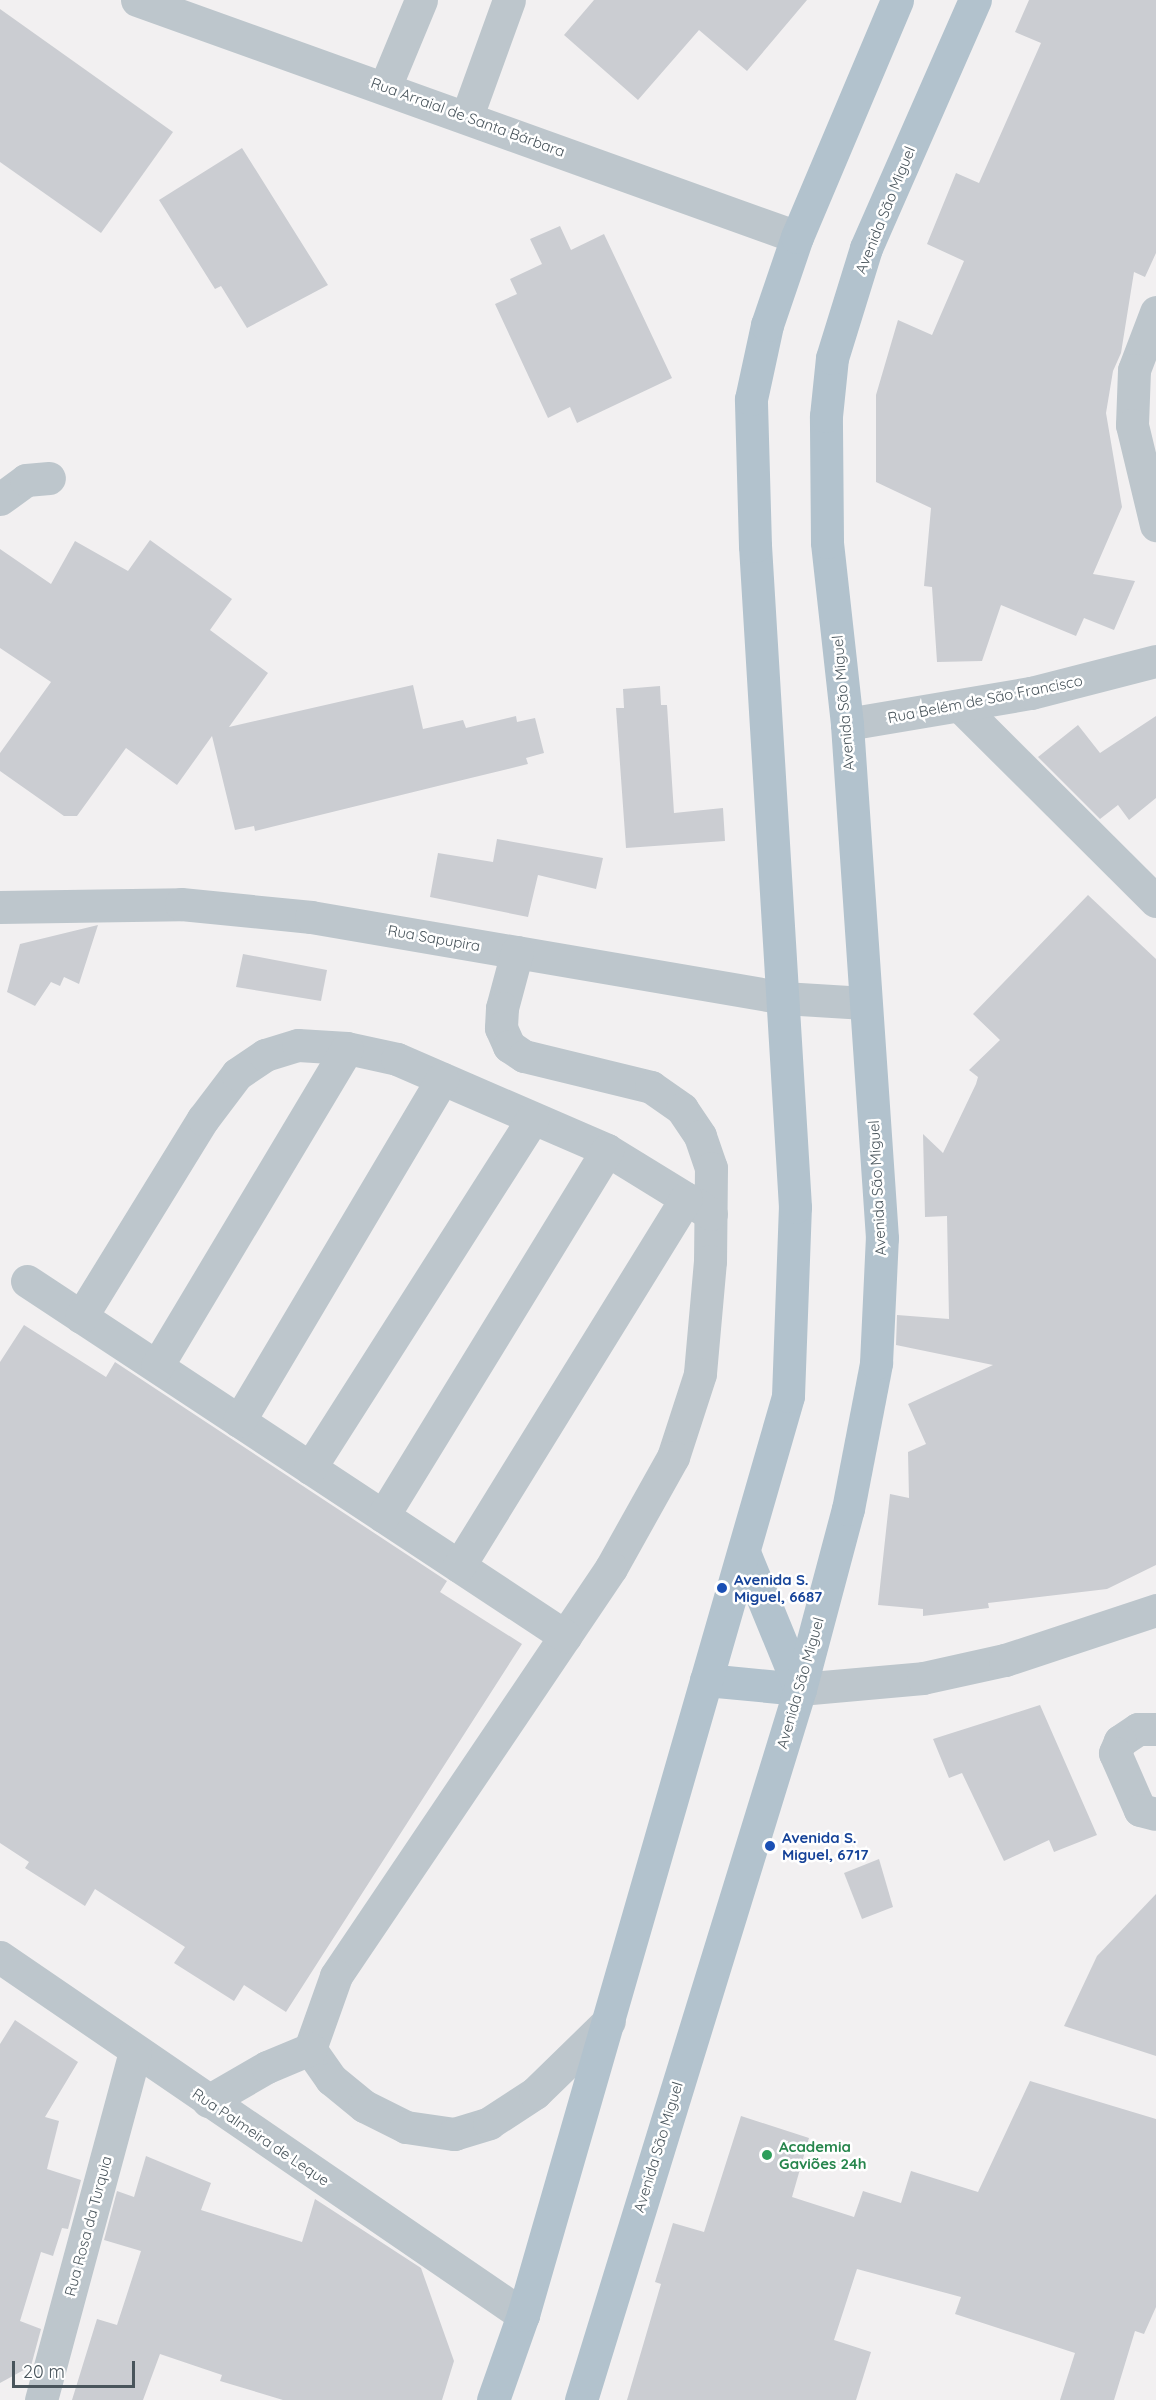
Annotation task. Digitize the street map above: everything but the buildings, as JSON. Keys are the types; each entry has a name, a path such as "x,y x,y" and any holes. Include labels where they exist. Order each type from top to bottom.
{"main road":[{"path":"493,2400 524,2315 706,1680 745,1555 788,1396 795,1207 754,546 751,399 767,325 797,237 897,0"},
{"name":"Avenida São Miguel","path":"581,2400 800,1689 848,1509 876,1363 882,1238 847,724 827,542 826,416 832,358 866,249 975,0"},
{"path":"706,1680 800,1689 745,1555"}],"street":[{"name":"Rua Arraial de Santa Bárbara","path":"137,0 467,116 797,237"},
{"path":"385,87 421,0"},
{"path":"467,116 509,0"},
{"path":"1156,312 1134,370 1132,425 1156,525"},
{"path":"0,499 26,480 49,478"},
{"name":"Rua Belém de São Francisco","path":"847,724 961,707 1156,661"},
{"path":"961,707 1156,901"},
{"name":"Rua Sapupira","path":"0,907 181,904 311,917 783,998 865,1002"},
{"path":"459,1566 698,1206 711,1168 700,1136 682,1109 651,1087 524,1056 508,1046 501,1028 502,1008 517,952"},
{"path":"81,1317 202,1119 237,1074 265,1055 298,1045 347,1048 397,1059 607,1150 698,1206"},
{"path":"157,1366 347,1048"},
{"path":"239,1421 442,1078"},
{"path":"310,1468 532,1119"},
{"path":"382,1516 607,1150"},
{"path":"208,2101 267,2067 310,2049 336,1976 611,1568 673,1457 689,1415 700,1374 698,1206"},
{"path":"27,1281 565,1636"},
{"path":"800,1689 923,1678 1005,1660 1155,1613"},
{"path":"1156,1729 1138,1729 1120,1741 1115,1753 1140,1810 1156,1814"},
{"name":"Rua Palmeira de Leque","path":"0,1957 135,2052 524,2315"},
{"path":"310,2049 332,2079 364,2106 406,2127 454,2134 489,2122 535,2092 609,2021"},
{"name":"Rua Rosa da Turquia","path":"41,2400 135,2052"}],"place":[{"name":"Avenida S. Miguel, 6687","path":"722,1588"},
{"name":"Avenida S. Miguel, 6717","path":"770,1846"},
{"name":"Academia Gaviões 24h","path":"767,2155"}]}
